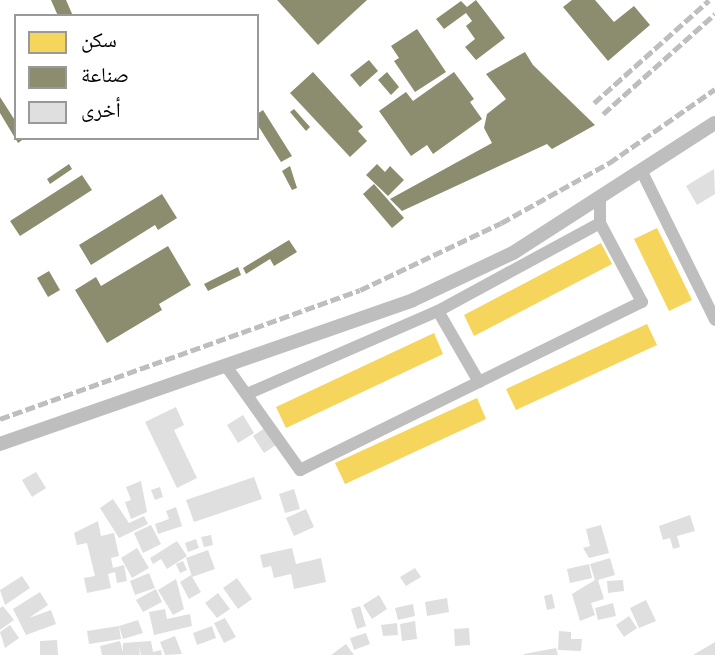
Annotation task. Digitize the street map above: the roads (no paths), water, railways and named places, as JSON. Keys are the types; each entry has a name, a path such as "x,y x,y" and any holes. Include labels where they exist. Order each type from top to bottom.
{"street":[{"path":"1,444 413,300 513,253 715,123"},
{"path":"642,172 715,320"},
{"path":"226,366 300,470 642,302 600,223 600,198"},
{"path":"247,394 438,310 600,223"},
{"path":"438,310 479,382"}],"railway":[{"path":"594,103 709,0"},
{"path":"603,114 715,14"},
{"path":"0,419 360,290 501,223 609,163 715,89"}]}
